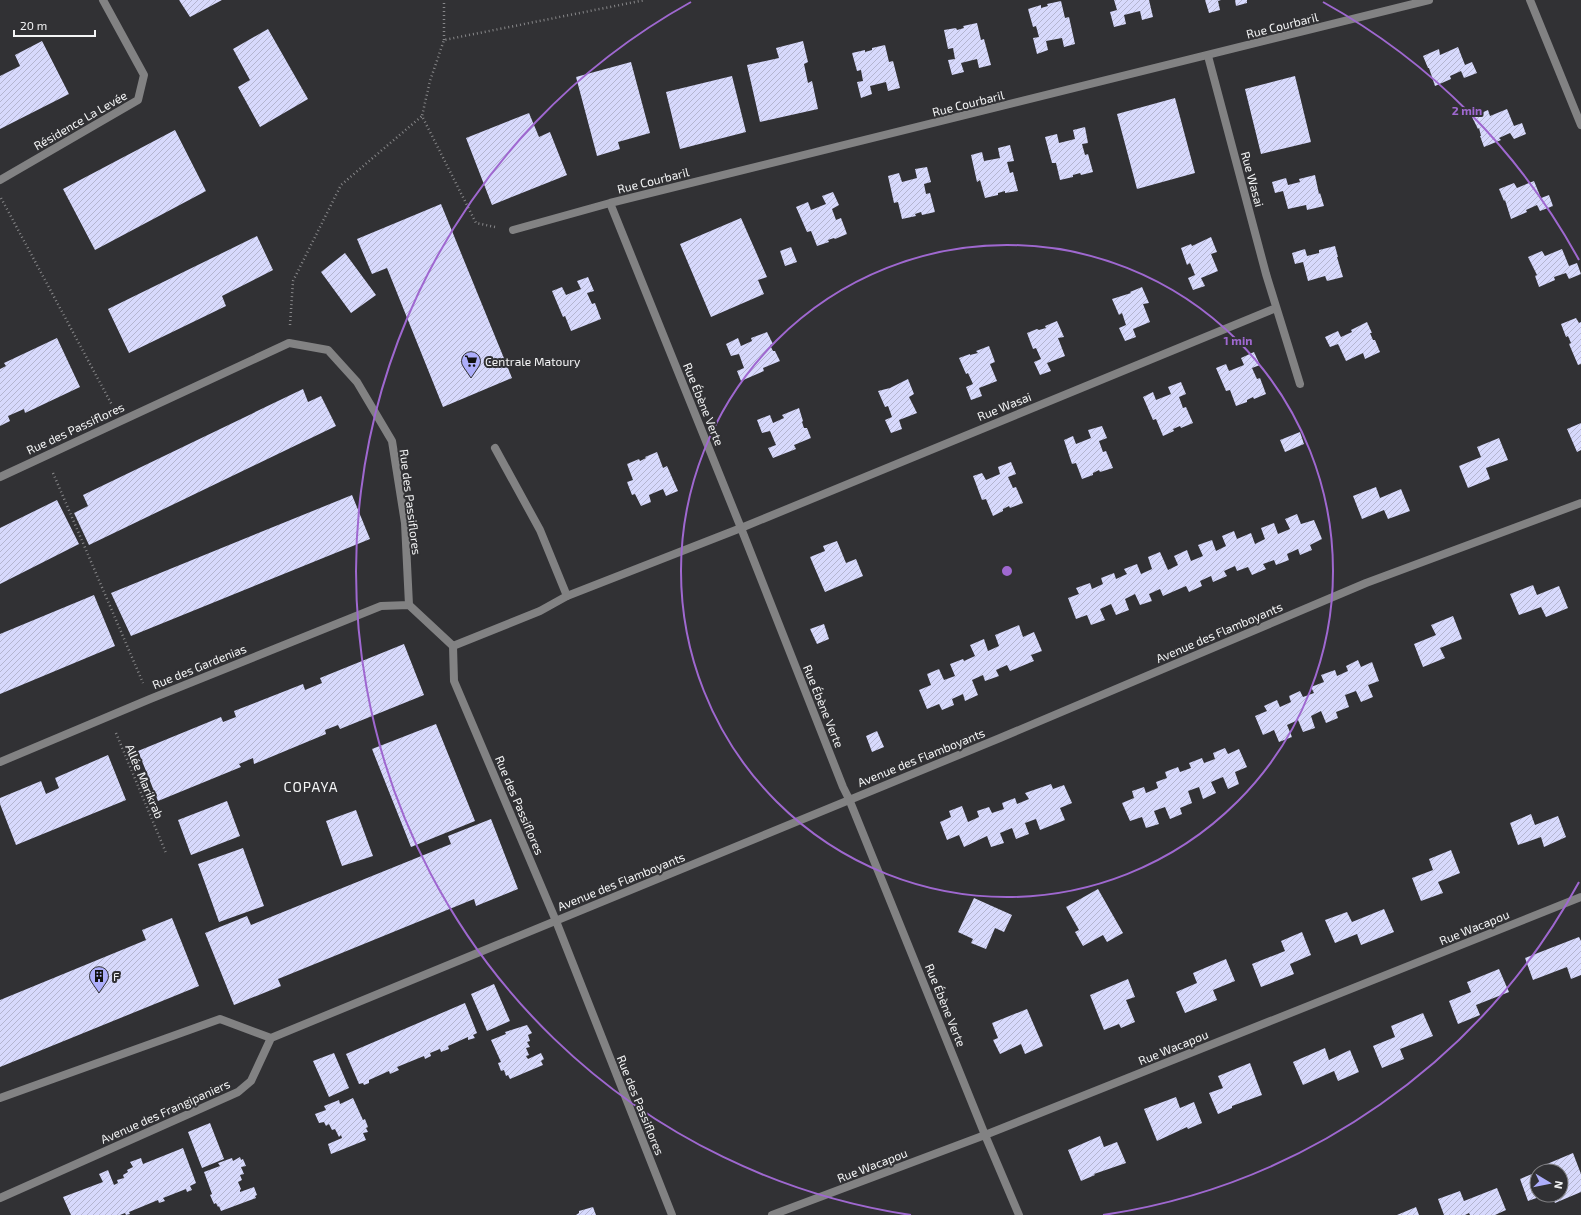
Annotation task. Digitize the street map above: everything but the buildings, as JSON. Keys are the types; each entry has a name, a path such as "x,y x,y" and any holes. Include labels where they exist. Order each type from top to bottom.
{"street":[{"name":"Résidence La Levée","path":"0,180 138,100 144,76 103,0"},
{"name":"Rue Courbaril","path":"513,230 610,203 1429,0"},
{"path":"1530,0 1581,125"},
{"name":"Rue Wasai","path":"1208,56 1276,308 1300,384"},
{"name":"Rue Ébène Verte","path":"610,203 741,528 842,787 849,799 985,1135 1019,1215"},
{"name":"Rue Wasai","path":"452,646 540,611 567,596 741,528 1276,308"},
{"name":"Rue des Passiflores","path":"0,477 289,343 328,350 357,382 392,441 405,523 409,605"},
{"path":"495,448 540,530 567,596"},
{"name":"Avenue des Flamboyants","path":"271,1038 1008,734 1366,583 1581,503"},
{"path":"409,605 452,646"},
{"name":"Rue des Gardenias","path":"0,762 110,715 381,606 409,605"},
{"name":"Rue des Passiflores","path":"452,646 454,681 556,921 672,1215"},
{"name":"Rue Wacapou","path":"772,1215 985,1135 1581,897"},
{"path":"0,1098 220,1019 271,1038"},
{"name":"Avenue des Frangipaniers","path":"0,1198 238,1092 251,1081 271,1038"}],"path":[{"path":"289,343 293,281 341,185 422,116 430,81 444,40 444,0"},
{"path":"444,40 645,0"},
{"path":"422,116 476,223 513,230"},
{"path":"0,196 120,421"},
{"path":"46,456 150,699"},
{"name":"Allée Marikrab","path":"110,715 117,737 166,853"}],"place":[{"name":"Centrale Matoury","path":"471,378"},
{"name":"F","path":"99,993"}],"district":[{"name":"COPAYA","path":"311,786"}]}
